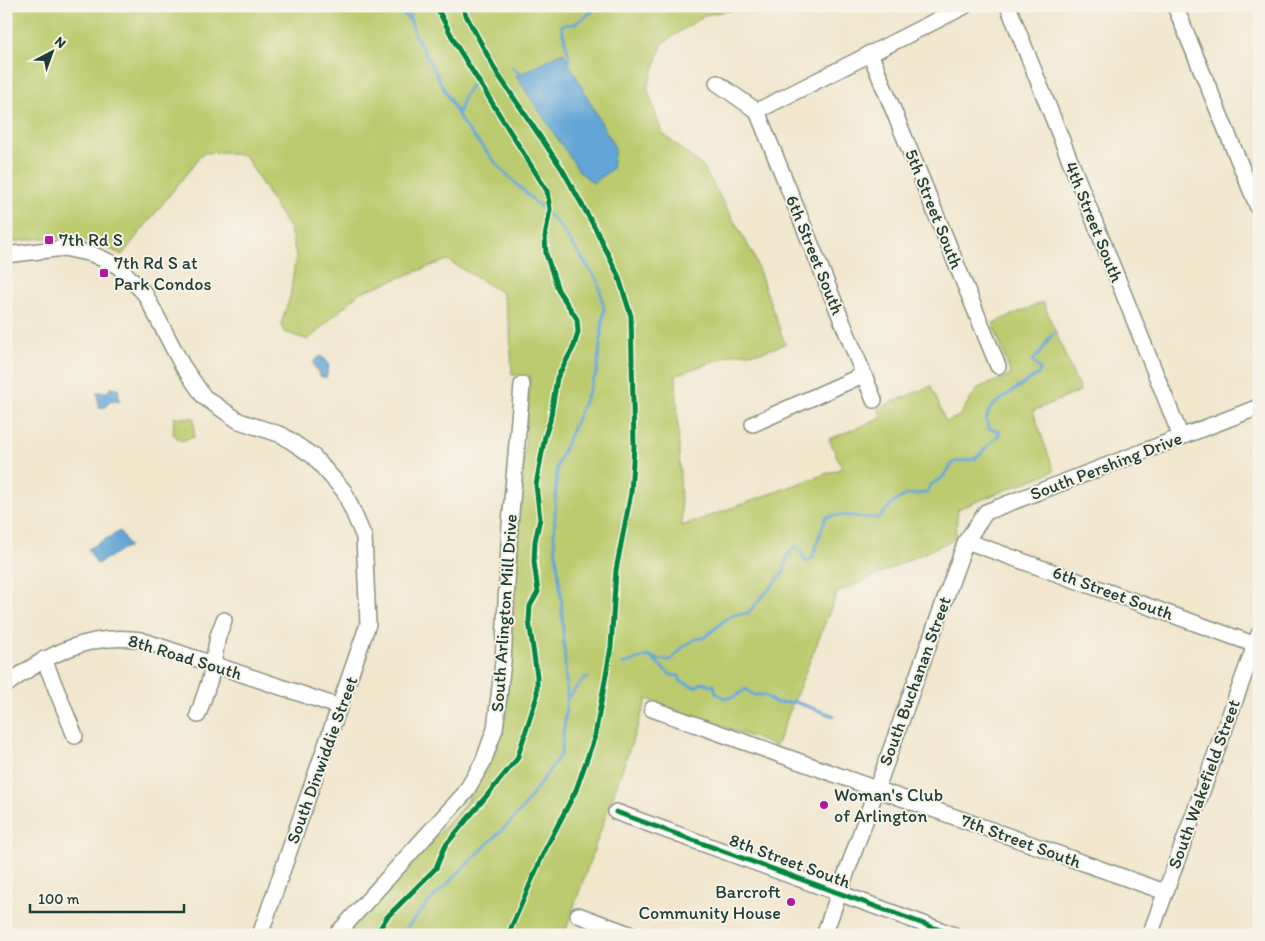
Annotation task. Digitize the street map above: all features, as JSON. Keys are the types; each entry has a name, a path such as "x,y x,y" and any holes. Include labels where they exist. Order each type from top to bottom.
{"street":[{"path":"717,83 757,111 965,6"},
{"name":"4th Street South","path":"1008,6 1181,437"},
{"path":"1175,6 1259,210"},
{"name":"5th Street South","path":"870,53 998,366"},
{"name":"6th Street South","path":"757,111 874,400"},
{"name":"South Dinwiddie Street","path":"6,255 64,248 109,261 135,281 145,294 182,365 204,397 239,421 282,435 313,456 344,491 364,537 368,582 368,624 260,935"},
{"path":"753,424 863,375"},
{"name":"South Arlington Mill Drive","path":"336,935 465,793 484,762 495,730 503,662 510,524 522,384"},
{"name":"South Pershing Drive","path":"966,541 986,512 1259,407"},
{"name":"6th Street South","path":"966,541 1257,641"},
{"name":"South Buchanan Street","path":"824,935 875,789 966,541"},
{"path":"198,715 210,679 218,636 224,620"},
{"name":"8th Road South","path":"6,685 44,659 81,644 122,637 141,640 340,707"},
{"name":"South Wakefield Street","path":"1150,935 1257,641"},
{"path":"44,659 76,736"},
{"name":"7th Street South","path":"652,709 1165,892"},
{"name":"8th Street South","path":"616,812 954,935"},
{"path":"578,916 632,935"}],"green space":[{"path":"6,6 770,6 772,9 745,8 705,15 663,43 647,88 662,133 703,167 753,254 785,344 762,352 734,354 676,375 682,526 842,468 829,439 882,418 878,408 931,386 946,422 959,416 978,388 1011,375 993,323 1043,302 1080,391 1033,411 1054,471 958,509 955,539 837,593 776,746 647,699 564,935 346,935 461,809 479,784 497,748 506,712 530,376 512,375 510,328 502,293 447,260 359,293 308,340 284,332 281,323 290,297 296,255 290,230 245,156 223,152 203,153 122,255 92,242 79,239 52,238 6,243"},
{"path":"174,417 194,418 194,437 181,441 173,434"}],"water":[{"path":"563,52 615,148 612,169 593,183 579,171 516,76"},
{"path":"320,356 325,359 329,366 326,378 320,376 314,366 314,361"},
{"path":"110,388 118,388 120,401 109,402 106,407 99,408 97,392 108,392"},
{"path":"120,531 129,546 97,564 88,549"}],"waterway":[{"path":"395,6 411,22"},
{"path":"400,935 431,900 520,812 561,754 567,698 561,595 554,537 557,466 597,371 604,309 598,281 558,224 501,169 463,124 414,33 407,6"},
{"path":"569,67 569,56 561,25 575,24 593,11 595,6"},
{"path":"512,67 522,77"},
{"path":"458,114 464,96 473,83"},
{"path":"623,664 648,656 660,660 671,660 683,647 695,639 704,638 726,619 733,615 748,613 784,572 787,557 794,546 800,550 806,562 812,558 826,517 839,515 879,518 894,502 906,495 927,493 930,485 942,478 954,462 975,459 998,436 1000,431 989,429 986,420 990,409 1012,391 1038,375 1040,369 1032,361 1053,334"},
{"path":"650,657 671,675 679,676 680,681 695,687 704,682 710,686 714,685 716,693 725,698 734,697 746,689 754,695 764,695 776,703 795,702 834,716"},
{"path":"568,698 583,680 588,677"}],"cycle path":[{"path":"376,935 387,917 436,868 445,846 517,759 537,696 537,676 529,621 530,606 538,592 534,562 535,541 540,519 536,485 557,378 574,346 578,332 577,319 558,290 546,254 545,237 550,209 547,191 458,48 436,6"},
{"path":"461,6 497,73 562,169 595,228 618,275 631,316 634,446 631,493 616,570 611,647 595,736 576,790 544,852 508,935"},
{"path":"616,812 954,935"}],"place":[{"name":"7th Rd S","path":"49,240"},
{"name":"7th Rd S at Park Condos","path":"104,273"},
{"name":"Woman's Club of Arlington","path":"824,805"},
{"name":"Barcroft Community House","path":"791,902"}]}
